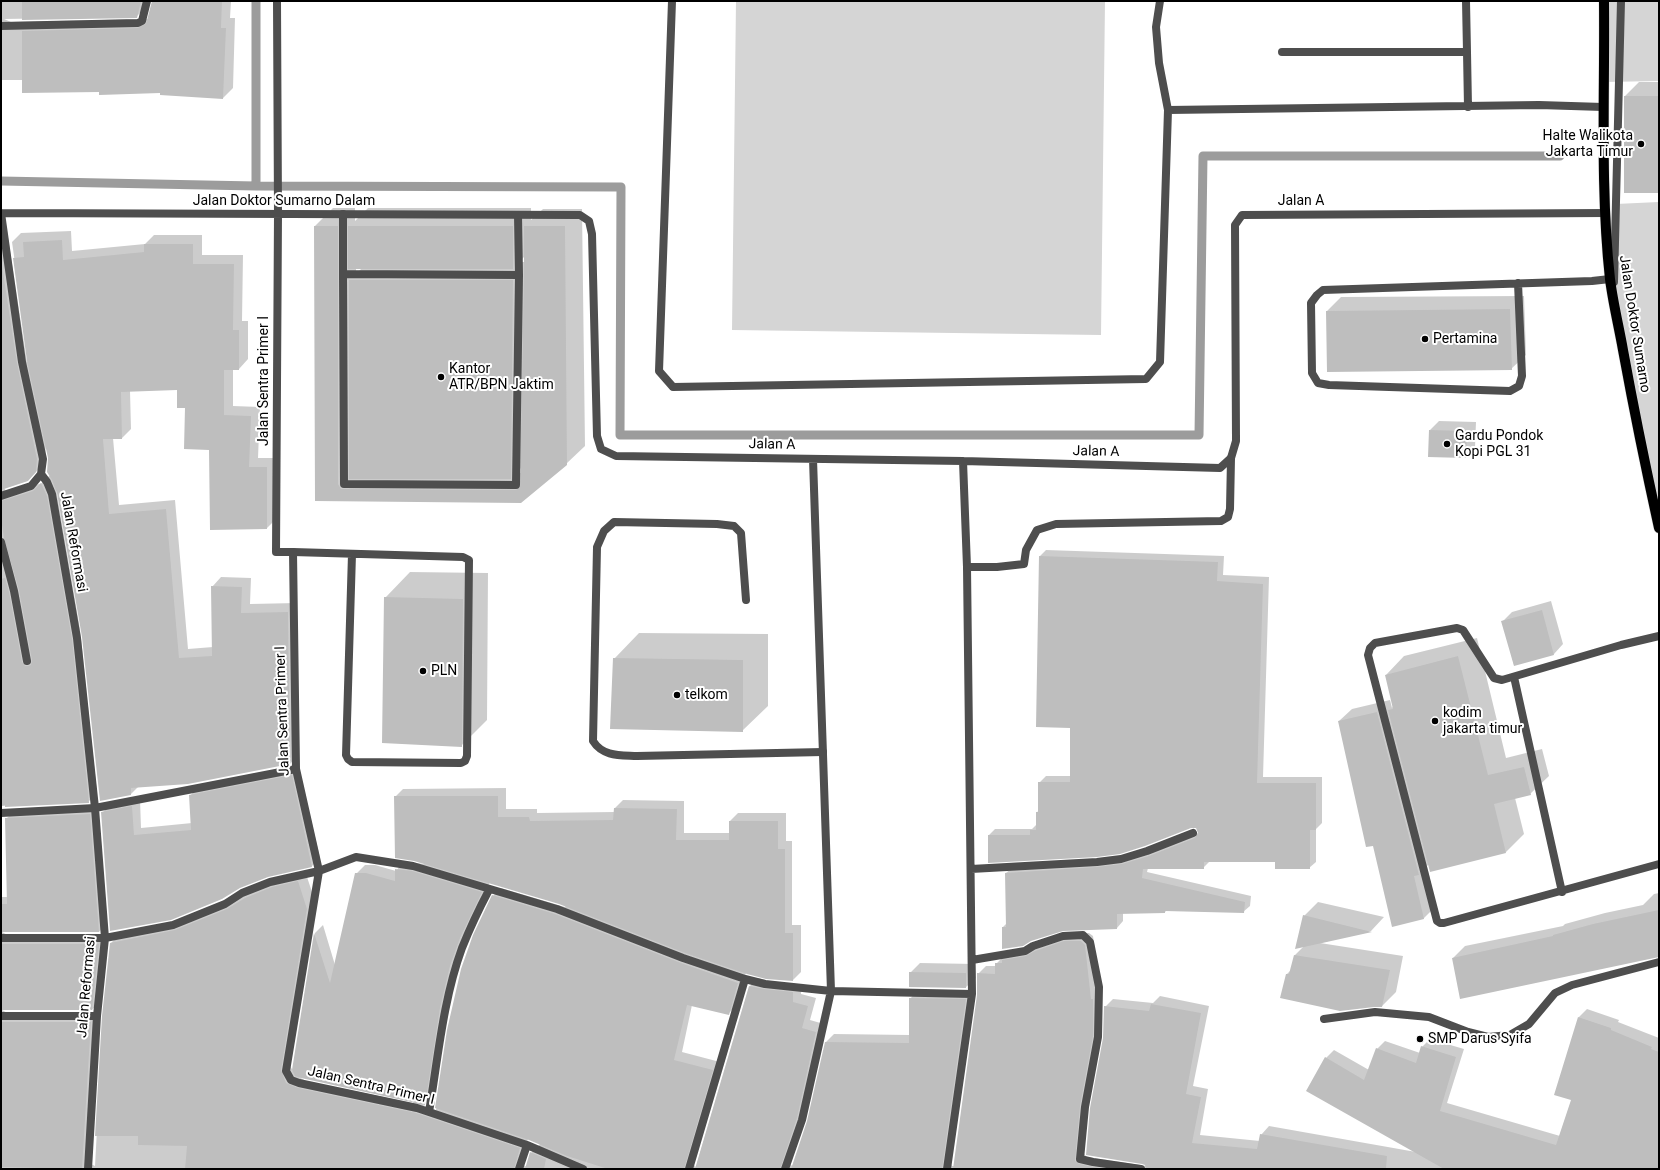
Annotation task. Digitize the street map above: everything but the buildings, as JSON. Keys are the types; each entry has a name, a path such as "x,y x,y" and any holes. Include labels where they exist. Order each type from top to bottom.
{"main road":[{"name":"Jalan Doktor Sumarno","path":"1604,1 1603,107 1606,213 1610,279 1638,433 1659,528"}],"street":[{"path":"1,26 138,24 142,22 148,1"},
{"path":"277,1 278,214"},
{"path":"672,1 658,371 673,387 1146,379 1160,362 1168,110 1159,62 1156,27 1160,1"},
{"path":"1466,1 1468,107"},
{"path":"1614,299 1621,1"},
{"path":"1282,52 1467,52"},
{"path":"1168,110 1539,105 1603,107"},
{"path":"1,213 22,362 43,459 41,474 31,486 1,496"},
{"name":"Jalan Doktor Sumarno Dalam","path":"1,213 567,214"},
{"name":"Jalan A","path":"567,214 580,215 589,221 592,234 597,436 601,449 616,456 963,461 1220,468 1230,458 1236,441 1236,225 1242,215 1606,213"},
{"name":"Jalan Sentra Primer I","path":"278,214 276,552 293,552 296,769 319,871 286,1062 286,1071 291,1080 299,1083 417,1108 526,1145 582,1169"},
{"path":"343,214 344,484 516,485 519,275 518,215"},
{"path":"343,274 519,275"},
{"path":"1518,283 1522,376 1519,386 1510,391 1329,385 1318,383 1312,373 1311,304 1316,295 1323,290 1518,283 1592,281 1610,279"},
{"path":"967,567 997,567 1024,564 1026,550 1037,530 1056,524 1221,521 1228,517 1230,509 1230,458"},
{"path":"785,1169 802,1120 831,991 813,459"},
{"path":"946,1169 972,994 972,870 967,567 963,461"},
{"name":"Jalan Reformasi","path":"41,474 48,482 52,494 75,631 95,808 105,938 97,1016 88,1169"},
{"path":"746,600 741,533 734,526 717,524 614,522 604,531 597,547 593,741 597,748 610,754 637,756 823,752"},
{"path":"1,542 14,591 27,661"},
{"path":"293,552 463,557 469,560 467,756 465,761 461,763 352,762 348,759 346,755 352,554"},
{"path":"1659,636 1621,645 1502,680 1494,678 1463,630 1457,628 1375,643 1370,648 1368,655 1437,921 1444,923 1562,892 1659,864"},
{"path":"1514,677 1562,892"},
{"path":"1,813 95,808 296,769"},
{"path":"972,870 1121,859 1148,851 1193,833"},
{"path":"1,938 105,938 173,925 226,904 242,893 270,882 319,871 356,857 413,866 447,875 489,890 557,909 683,958 744,979 765,984 831,991 972,994"},
{"path":"429,1112 448,999 462,949 489,890"},
{"path":"972,960 1025,951 1033,946 1063,936 1083,935 1090,942 1098,987 1098,1037 1085,1107 1080,1159 1141,1169"},
{"path":"1324,1019 1375,1012 1429,1017 1468,1032 1488,1037 1510,1035 1529,1024 1555,993 1572,985 1659,962"},
{"path":"689,1169 744,979"},
{"path":"1,1016 97,1016"},
{"path":"519,1169 526,1145"}],"shaded area":[{"path":"736,1 1105,1 1101,335 732,330"},
{"path":"1605,1 1659,1 1659,81 1605,82"},
{"path":"1659,202 1659,523 1614,299 1616,204"}],"waterway":[{"path":"256,1 256,186"},
{"path":"1,181 256,186 621,187 620,435 1199,435 1203,156 1560,156"}],"place":[{"name":"Halte Walikota Jakarta Timur","path":"1641,144"},
{"name":"Pertamina","path":"1425,339"},
{"name":"Kantor ATR/BPN Jaktim","path":"441,377"},
{"name":"Gardu Pondok Kopi PGL 31","path":"1447,444"},
{"name":"PLN","path":"423,671"},
{"name":"telkom","path":"677,695"},
{"name":"kodim jakarta timur","path":"1435,721"},
{"name":"SMP Darus Syifa","path":"1420,1039"}]}
